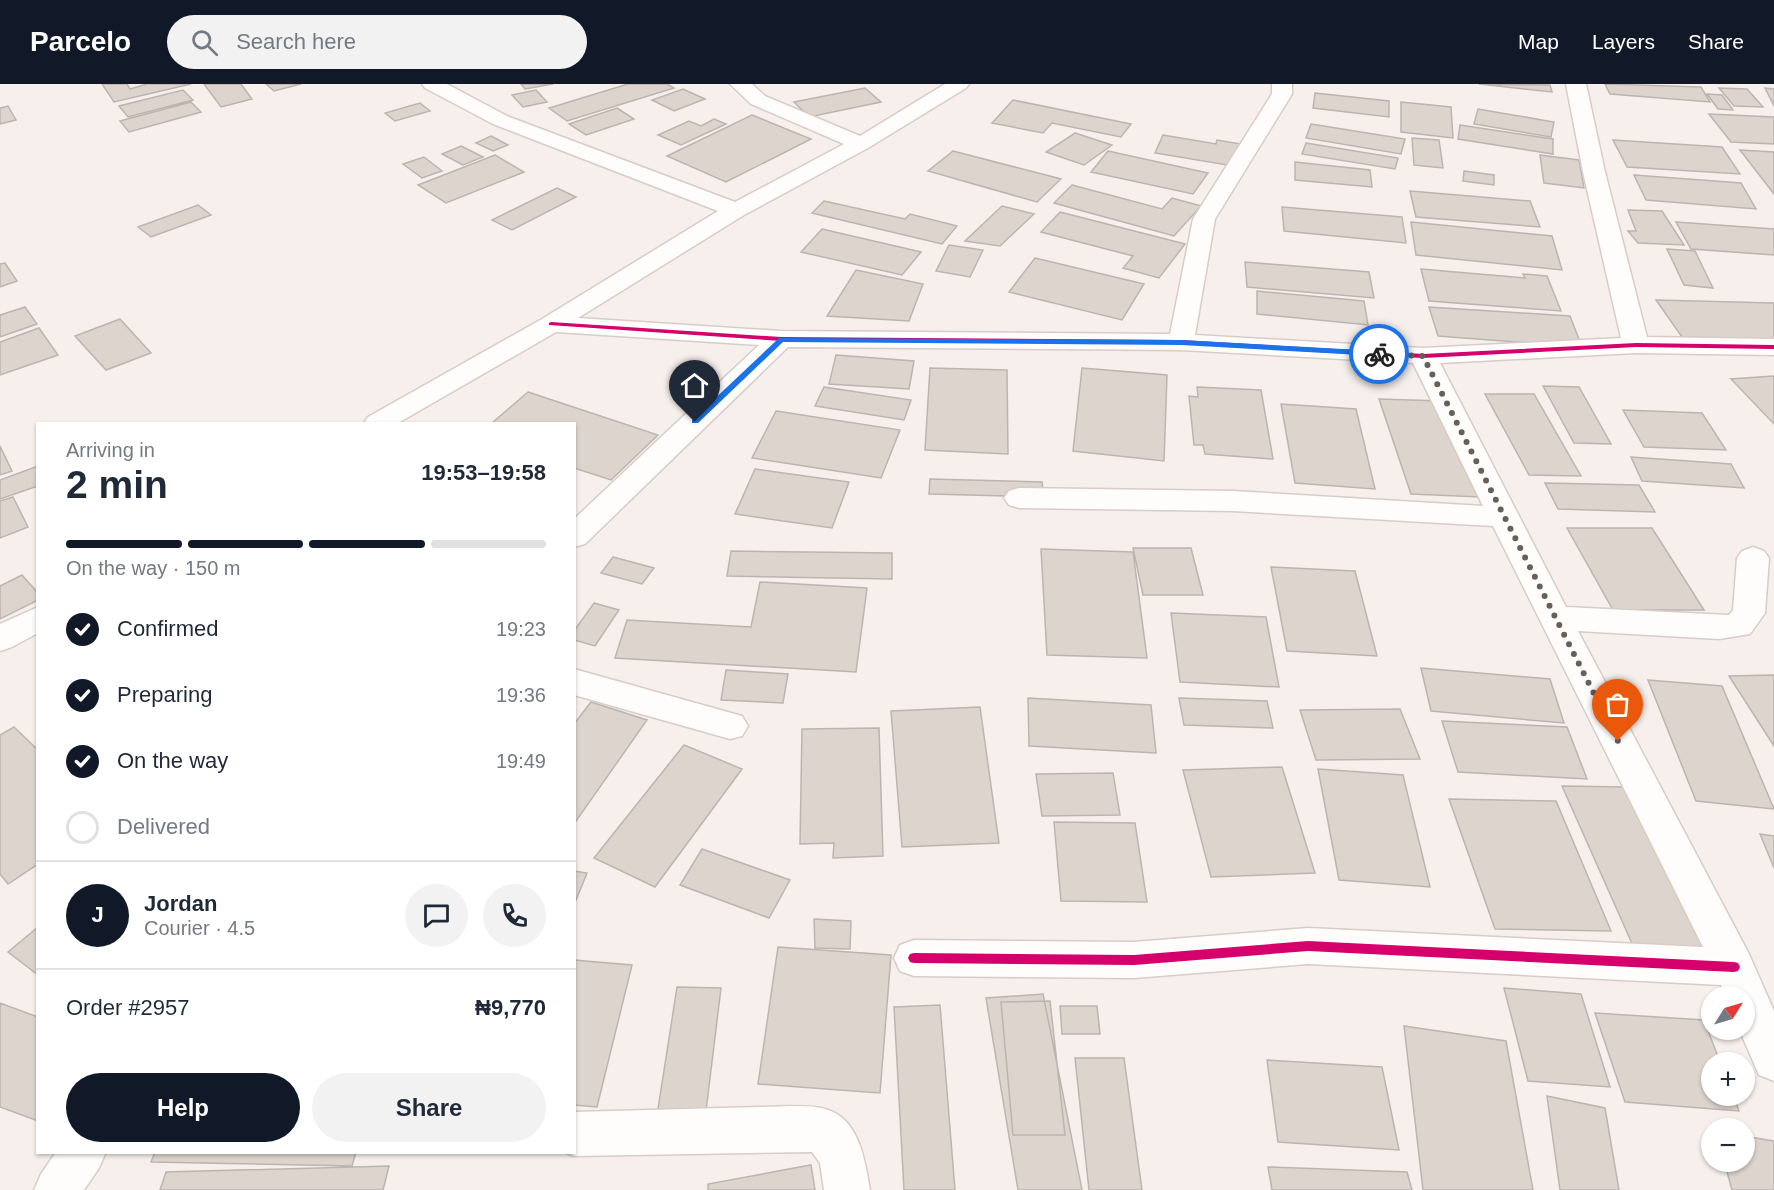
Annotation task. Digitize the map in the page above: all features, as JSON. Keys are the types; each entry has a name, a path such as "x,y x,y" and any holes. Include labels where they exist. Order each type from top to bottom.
{"street":[{"path":"432,84 500,120 736,210"},
{"path":"740,84 758,100 861,144"},
{"path":"380,422 551,324 736,210 861,144 959,84"},
{"path":"1181,342 1204,219 1282,94 1282,84"},
{"path":"1576,84 1594,172 1636,345"},
{"path":"551,324 781,339 1181,342 1423,356 1636,345 1774,347"},
{"path":"576,535 781,339"},
{"path":"1423,356 1554,618 1734,967 1774,1061"},
{"path":"1018,498 1233,501 1503,517"},
{"path":"1554,618 1719,627 1738,626 1749,613 1753,558"},
{"path":"0,639 36,619"},
{"path":"576,683 730,726"},
{"path":"914,958 1134,960 1308,946 1734,967"},
{"path":"576,1134 759,1129 823,1130 840,1154 847,1190"},
{"path":"57,1190 82,1154"}],"building":[{"path":"102,84 127,84 130,89 147,84 191,84 114,102"},
{"path":"204,84 241,84 252,99 221,107"},
{"path":"266,84 301,84 274,91"},
{"path":"521,84 553,84 525,89"},
{"path":"628,84 667,84 674,88 567,121 549,108"},
{"path":"1479,84 1550,85 1552,92"},
{"path":"1605,84 1701,87 1710,102 1610,94"},
{"path":"865,88 881,102 809,117 794,102"},
{"path":"1719,88 1747,89 1763,107 1734,106"},
{"path":"1765,88 1774,89 1774,106"},
{"path":"683,89 705,99 674,111 652,100"},
{"path":"183,90 193,100 128,117 119,106"},
{"path":"536,90 547,102 523,107 512,95"},
{"path":"1315,93 1389,101 1389,117 1313,108"},
{"path":"1707,94 1722,95 1733,110 1718,109"},
{"path":"1013,100 1131,124 1121,137 1052,123 1043,133 992,123"},
{"path":"191,102 201,112 129,132 120,121"},
{"path":"1401,102 1451,107 1453,138 1401,132"},
{"path":"420,103 430,111 395,121 385,113"},
{"path":"8,106 16,120 0,124 0,108"},
{"path":"617,108 634,119 586,135 569,124"},
{"path":"1478,109 1554,122 1551,137 1474,124"},
{"path":"1709,114 1774,117 1774,144 1731,142"},
{"path":"752,115 811,139 726,182 667,156"},
{"path":"714,119 726,124 681,145 658,135 689,121 701,126"},
{"path":"1311,124 1405,139 1401,154 1306,138"},
{"path":"1460,125 1553,139 1553,154 1458,139"},
{"path":"1075,133 1112,145 1084,165 1046,152"},
{"path":"1163,135 1216,144 1217,140 1241,144 1233,166 1155,153"},
{"path":"491,136 508,145 493,151 476,143"},
{"path":"1412,138 1439,140 1443,168 1414,165"},
{"path":"1613,140 1722,147 1740,174 1627,167"},
{"path":"1306,143 1398,158 1395,169 1302,154"},
{"path":"461,146 483,157 463,165 442,154"},
{"path":"1740,150 1774,152 1774,194"},
{"path":"953,151 1061,179 1037,202 928,171"},
{"path":"1108,151 1208,173 1193,194 1091,172"},
{"path":"495,155 524,172 446,203 418,185"},
{"path":"1540,155 1579,160 1584,188 1544,183"},
{"path":"424,157 442,171 422,178 403,164"},
{"path":"1295,162 1370,170 1372,187 1295,180"},
{"path":"1464,171 1494,175 1494,185 1463,181"},
{"path":"1634,175 1741,183 1756,209 1646,200"},
{"path":"1072,185 1162,209 1172,198 1201,206 1174,236 1054,203"},
{"path":"557,188 576,197 512,230 492,220"},
{"path":"1410,191 1530,201 1540,227 1416,217"},
{"path":"824,201 905,219 910,214 957,226 942,244 812,213"},
{"path":"198,205 211,215 151,237 138,227"},
{"path":"1002,206 1034,214 1000,246 965,241"},
{"path":"1282,207 1402,217 1406,243 1284,231"},
{"path":"1628,210 1662,211 1684,245 1638,243 1628,231 1636,231"},
{"path":"1060,212 1185,244 1159,278 1123,268 1133,256 1041,232"},
{"path":"1411,222 1552,236 1562,270 1416,255"},
{"path":"1676,222 1774,229 1774,255 1691,249"},
{"path":"822,229 921,252 902,275 801,252"},
{"path":"949,245 983,250 970,277 936,271"},
{"path":"1667,249 1695,251 1713,288 1684,285"},
{"path":"1035,258 1144,284 1122,320 1009,292"},
{"path":"1245,262 1369,272 1374,298 1247,287"},
{"path":"5,263 17,281 0,287 0,264"},
{"path":"1421,269 1525,278 1523,274 1547,276 1561,311 1429,301"},
{"path":"856,270 923,284 909,321 827,316"},
{"path":"1257,291 1364,301 1368,325 1257,314"},
{"path":"1656,300 1774,303 1774,339 1682,337"},
{"path":"25,307 37,324 0,337 0,315"},
{"path":"1429,307 1570,316 1582,347 1438,336"},
{"path":"120,319 151,353 106,370 75,336"},
{"path":"39,328 58,355 0,375 0,342"},
{"path":"836,355 914,361 909,389 829,384"},
{"path":"930,368 1007,370 1008,454 925,450"},
{"path":"1082,368 1167,375 1164,461 1073,451"},
{"path":"1774,376 1774,424 1731,379"},
{"path":"1543,386 1579,387 1611,444 1574,443"},
{"path":"824,387 911,400 904,420 815,406"},
{"path":"1197,387 1261,390 1273,459 1205,454 1203,445 1194,445 1189,396 1198,397"},
{"path":"528,392 658,435 611,480 576,469 576,422 493,422"},
{"path":"1485,394 1534,394 1581,476 1529,475"},
{"path":"1379,399 1442,401 1480,497 1411,494"},
{"path":"1281,404 1356,409 1375,489 1295,483"},
{"path":"1623,410 1702,413 1726,450 1644,447"},
{"path":"776,411 900,430 881,478 752,458"},
{"path":"0,446 12,471 0,475"},
{"path":"1631,457 1731,464 1744,488 1642,481"},
{"path":"36,467 36,487 0,499 0,480"},
{"path":"755,469 849,482 832,528 735,514"},
{"path":"930,479 1042,482 1044,497 929,494"},
{"path":"1545,483 1639,485 1655,512 1558,509"},
{"path":"13,497 28,527 0,538 0,501"},
{"path":"1567,528 1652,528 1704,610 1613,610"},
{"path":"1133,548 1191,548 1203,595 1143,595"},
{"path":"1041,549 1133,552 1147,658 1047,655"},
{"path":"731,551 892,553 892,579 727,576"},
{"path":"613,557 654,568 642,584 601,573"},
{"path":"1271,567 1355,571 1377,656 1287,651"},
{"path":"22,575 36,591 36,601 0,619 0,586"},
{"path":"760,582 867,588 856,672 615,658 627,620 751,627"},
{"path":"594,603 619,610 595,646 576,641 576,628"},
{"path":"1171,613 1266,617 1279,687 1180,682"},
{"path":"1421,668 1550,679 1564,723 1431,711"},
{"path":"726,670 788,674 783,703 721,700"},
{"path":"1774,675 1774,746 1729,676"},
{"path":"1648,680 1722,686 1774,809 1696,801"},
{"path":"1028,698 1151,705 1156,753 1029,746"},
{"path":"1179,698 1267,701 1273,728 1184,725"},
{"path":"591,702 647,720 576,821 576,721"},
{"path":"980,707 999,843 902,847 891,711"},
{"path":"1400,709 1420,759 1316,760 1300,710"},
{"path":"1442,721 1567,727 1587,779 1458,772"},
{"path":"14,727 36,748 36,865 8,884 0,874 0,735"},
{"path":"879,728 883,856 833,858 834,843 800,844 802,729"},
{"path":"684,745 742,769 655,887 594,858"},
{"path":"1282,767 1315,873 1211,877 1183,770"},
{"path":"1318,769 1403,775 1430,887 1339,880"},
{"path":"1113,773 1120,815 1042,816 1036,774"},
{"path":"1562,786 1627,787 1706,949 1634,948"},
{"path":"1449,799 1556,801 1611,931 1495,929"},
{"path":"1054,822 1135,823 1147,902 1061,901"},
{"path":"1760,834 1774,836 1774,868"},
{"path":"702,849 790,880 769,918 680,885"},
{"path":"576,871 587,873 576,900"},
{"path":"814,919 851,921 850,949 815,948"},
{"path":"36,929 36,973 8,952"},
{"path":"778,947 891,955 880,1093 758,1084"},
{"path":"576,960 632,965 597,1107 576,1105"},
{"path":"677,987 721,988 706,1111 658,1109"},
{"path":"1504,988 1581,994 1610,1087 1528,1081"},
{"path":"1043,994 1082,1190 1018,1190 986,998"},
{"path":"1050,1001 1065,1135 1013,1135 1001,1002"},
{"path":"0,1003 36,1016 36,1120 0,1107"},
{"path":"940,1005 955,1190 904,1190 894,1007"},
{"path":"1060,1006 1097,1006 1100,1034 1062,1034"},
{"path":"1595,1013 1701,1020 1701,1040 1712,1040 1716,1052 1701,1052 1701,1106 1737,1106 1739,1111 1625,1102"},
{"path":"1404,1026 1506,1041 1533,1190 1423,1190"},
{"path":"1075,1058 1124,1058 1142,1190 1089,1190"},
{"path":"1267,1060 1382,1067 1399,1150 1278,1142"},
{"path":"1547,1096 1605,1108 1619,1190 1560,1190"},
{"path":"1755,1138 1774,1141 1774,1190 1732,1190 1727,1172 1755,1172"},
{"path":"154,1154 355,1154 352,1166 151,1162"},
{"path":"811,1165 815,1190 708,1190 708,1184"},
{"path":"389,1166 383,1190 160,1190 166,1172"},
{"path":"1268,1167 1407,1172 1412,1190 1272,1190"}],"cycle path":[{"path":"551,324 781,339 1181,342 1423,356 1636,345 1774,347"},
{"path":"914,958 1134,960 1308,946 1734,967"}],"way so far":[{"path":"1379,354 1423,356 1618,741"}],"route":[{"path":"695,422 781,339 1181,342 1379,354"}]}
